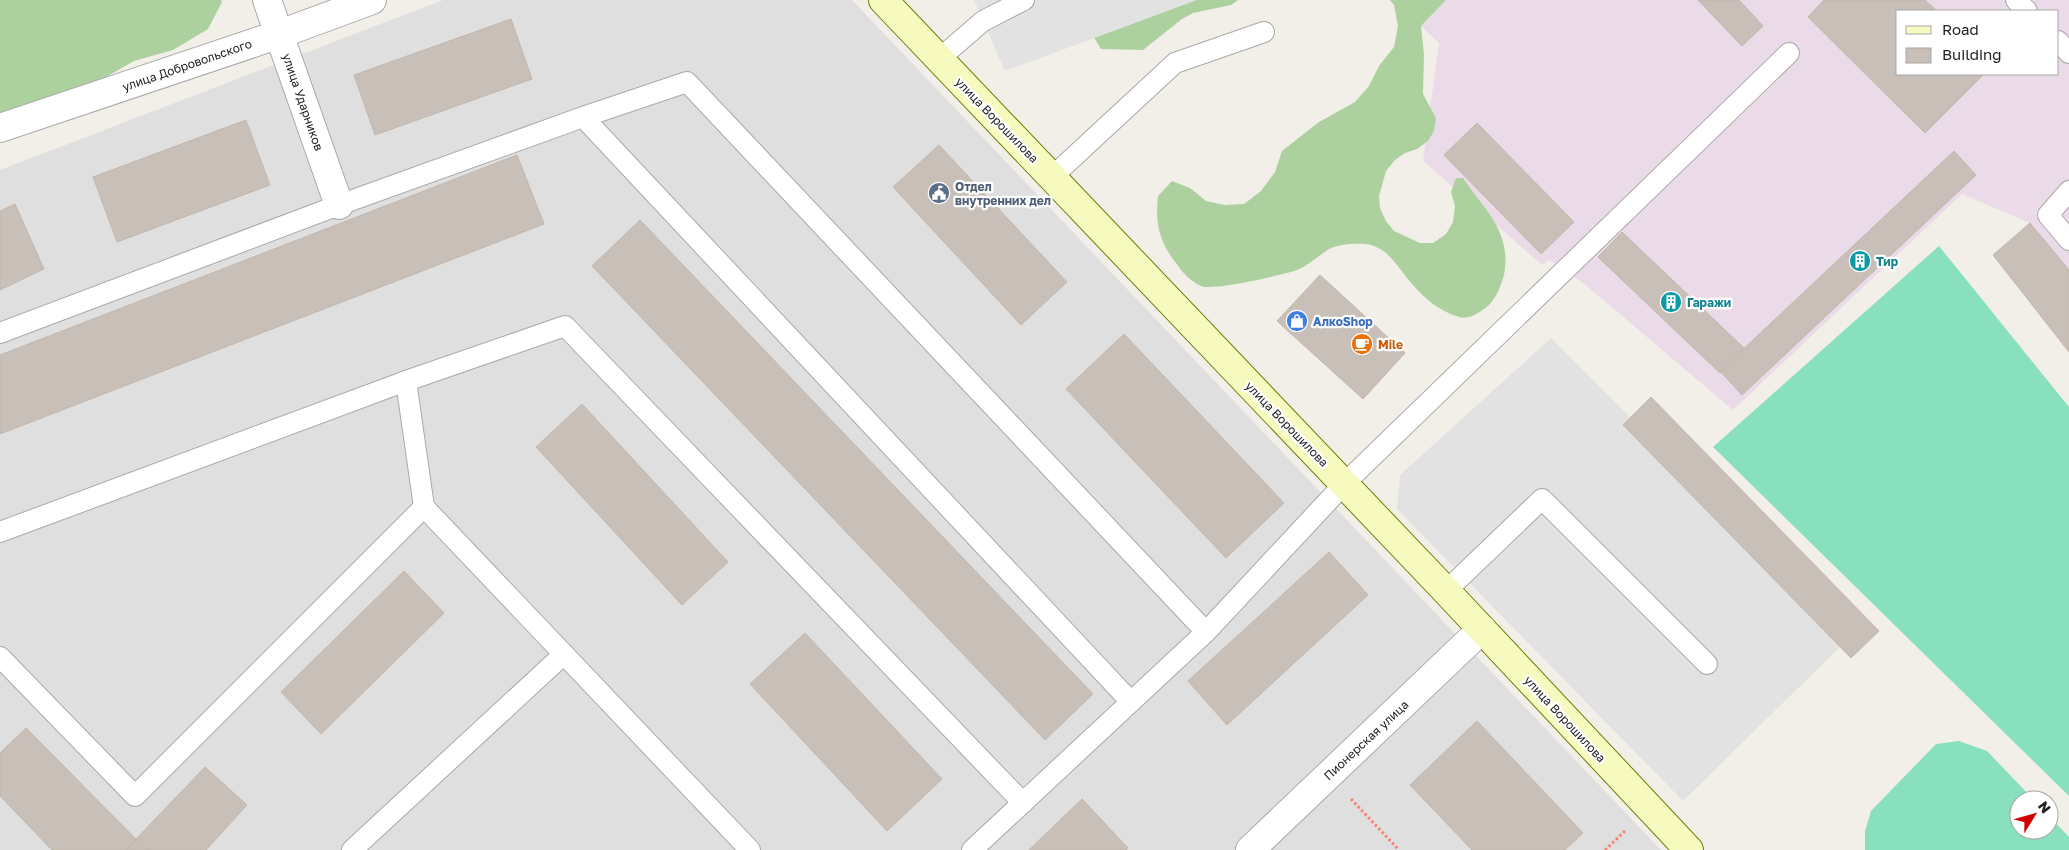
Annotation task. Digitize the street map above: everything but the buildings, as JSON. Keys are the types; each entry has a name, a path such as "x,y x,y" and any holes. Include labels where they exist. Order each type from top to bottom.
{"main road":[{"name":"улица Ворошилова","path":"883,0 1446,591 1689,850"}],"street":[{"name":"улица Ударников","path":"268,0 339,205"},
{"name":"улица Добровольского","path":"0,128 280,34 372,0"},
{"name":"Пионерская улица","path":"1250,850 1482,630"}],"lane":[{"path":"939,59 983,21 1024,0"},
{"path":"2016,0 2026,10"},
{"path":"1052,177 1174,62 1264,32"},
{"path":"2059,43 2069,53"},
{"path":"972,850 1206,632 1344,484 1789,53"},
{"path":"0,333 339,205 583,117 687,82 1206,632"},
{"path":"583,117 1130,702"},
{"path":"2069,191 2048,215 2069,240"},
{"path":"0,532 406,381 565,326 1023,803"},
{"path":"406,381 424,507 750,850"},
{"path":"1446,591 1542,499 1707,664"},
{"path":"0,657 135,796 424,507"},
{"path":"352,850 564,654"}],"path":[{"path":"1329,775 1399,850"}],"shaded area":[{"path":"443,0 852,0 1661,850 0,850 0,170"},
{"path":"974,0 1197,0 1005,71"},
{"path":"1446,0 2069,0 2069,352 1993,255 2030,223 1962,194 1733,410 1582,282 1549,260 1542,265 1423,161 1439,43 1421,26"},
{"path":"1551,338 1631,418 1623,425 1840,647 1683,801 1397,509 1400,475"}],"green space":[{"path":"0,0 221,0 222,2 208,29 173,50 134,61 97,82 0,119"},
{"path":"1140,0 1238,0 1231,5 1193,13 1182,19 1143,50 1101,49 1092,34"},
{"path":"1390,0 1446,0 1421,26 1424,55 1423,94 1436,118 1434,131 1428,141 1395,160 1386,171 1379,196 1380,208 1386,221 1394,231 1420,243 1433,243 1446,234 1453,222 1455,206 1451,192 1456,178 1463,178 1495,222 1504,246 1504,275 1494,298 1479,313 1463,318 1452,315 1423,295 1387,254 1374,246 1366,244 1347,244 1333,247 1306,266 1263,279 1208,287 1193,282 1170,255 1162,239 1157,214 1158,196 1172,181 1190,188 1206,201 1225,205 1244,204 1261,191 1275,172 1282,151 1319,122 1355,102 1369,86 1379,66 1394,47 1398,26 1394,5"},
{"path":"1939,246 2069,407 2069,796 1713,447"},
{"path":"1959,741 1987,751 2024,790 2009,790 2009,840 2059,840 2059,826 2069,837 2069,850 1865,850 1865,831 1871,811 1936,744"}],"place":[{"name":"Отдел внутренних дел","path":"939,193"},
{"name":"Тир","path":"1860,261"},
{"name":"Гаражи","path":"1671,302"},
{"name":"АлкоShop","path":"1297,321"},
{"name":"Mile","path":"1362,344"}]}
